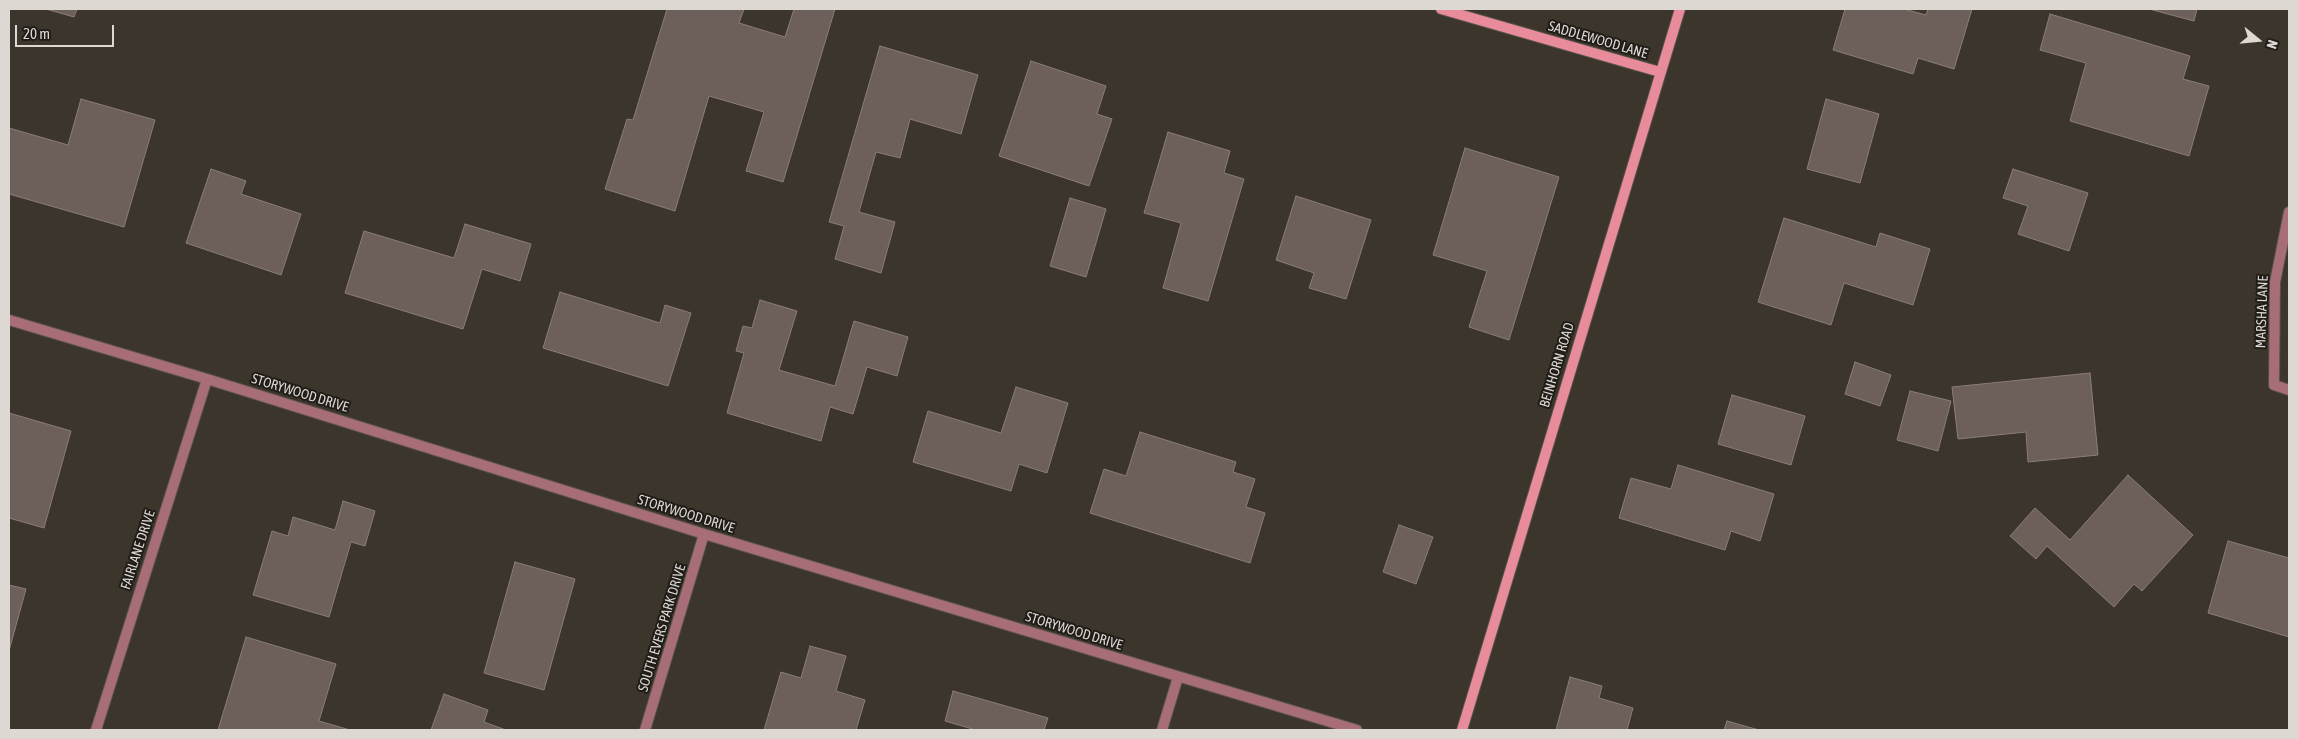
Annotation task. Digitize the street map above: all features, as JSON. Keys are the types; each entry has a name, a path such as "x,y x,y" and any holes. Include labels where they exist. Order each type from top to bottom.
{"street":[{"name":"SADDLEWOOD LANE","path":"1441,9 1660,72"},
{"name":"BEINHORN ROAD","path":"1462,730 1680,9"},
{"name":"MARSHA LANE","path":"2289,212 2274,282 2274,385 2289,390"},
{"name":"STORYWOOD DRIVE","path":"9,320 207,379 704,534 1357,730"},
{"name":"FAIRLANE DRIVE","path":"96,730 207,379"},
{"name":"SOUTH EVERS PARK DRIVE","path":"645,730 704,534"},
{"path":"1162,730 1178,677"}],"building":[{"path":"46,9 77,9 74,17"},
{"path":"667,9 744,9 739,23 785,37 794,9 835,9 783,182 746,171 764,112 709,96 675,211 605,189 627,119 633,120"},
{"path":"1845,9 1904,9 1926,15 1928,9 1972,9 1954,69 1918,58 1913,74 1833,50"},
{"path":"2149,9 2197,9 2194,21"},
{"path":"2050,14 2190,56 2183,79 2209,86 2189,156 2070,121 2086,63 2040,50"},
{"path":"880,46 978,75 961,134 910,119 900,158 876,152 859,212 895,222 881,273 835,259 844,226 829,222"},
{"path":"1031,61 1106,86 1097,114 1112,119 1089,186 999,156"},
{"path":"81,99 155,120 124,227 9,194 9,128 68,145"},
{"path":"1826,99 1879,114 1860,183 1807,169"},
{"path":"1168,132 1230,151 1224,173 1244,179 1208,301 1163,288 1181,223 1144,213"},
{"path":"1465,148 1559,177 1509,340 1469,327 1487,271 1433,255"},
{"path":"211,169 246,181 241,194 301,214 281,275 186,243"},
{"path":"2013,169 2088,193 2069,251 2018,234 2028,206 2003,198"},
{"path":"1296,196 1371,220 1346,299 1309,288 1314,273 1276,260"},
{"path":"1070,198 1106,209 1086,277 1050,266"},
{"path":"1784,218 1876,247 1880,233 1930,249 1913,305 1844,283 1831,325 1758,302"},
{"path":"465,224 531,244 520,281 482,269 463,329 345,293 364,231 454,258"},
{"path":"560,292 660,323 665,305 691,313 668,386 543,348"},
{"path":"760,300 797,311 779,370 835,386 854,321 908,337 897,376 867,367 853,414 830,407 821,441 727,413 744,353 736,351 743,326 752,328"},
{"path":"1855,362 1891,375 1880,406 1845,394"},
{"path":"2090,373 2098,455 2028,462 2026,432 1958,439 1952,387"},
{"path":"1016,387 1068,403 1047,473 1019,464 1011,491 913,462 928,411 1001,433"},
{"path":"1910,391 1951,401 1938,451 1897,440"},
{"path":"1732,395 1805,416 1791,465 1718,444"},
{"path":"9,413 71,431 44,528 9,518"},
{"path":"1140,432 1236,462 1233,472 1255,479 1246,507 1265,513 1250,563 1090,513 1104,469 1126,476"},
{"path":"1678,465 1774,494 1760,541 1731,531 1725,550 1619,518 1631,478 1671,489"},
{"path":"2128,475 2193,535 2142,591 2134,584 2114,607 2047,546 2036,559 2010,536 2035,508 2070,540"},
{"path":"343,501 375,511 365,546 351,542 329,617 253,595 272,531 288,536 293,517 335,530"},
{"path":"1399,525 1433,537 1416,584 1383,572"},
{"path":"2228,541 2289,558 2289,637 2208,613"},
{"path":"515,562 575,579 544,690 484,673"},
{"path":"9,585 26,589 9,651"},
{"path":"246,637 336,664 319,721 350,730 218,730"},
{"path":"810,646 846,656 836,691 865,700 856,730 764,730 781,672 801,678"},
{"path":"1570,677 1602,686 1599,698 1633,708 1627,730 1556,730"},
{"path":"953,691 1048,718 1044,730 976,730 945,721"},
{"path":"444,694 488,710 484,722 506,730 431,730"},
{"path":"1727,721 1759,730 1724,730"}]}
